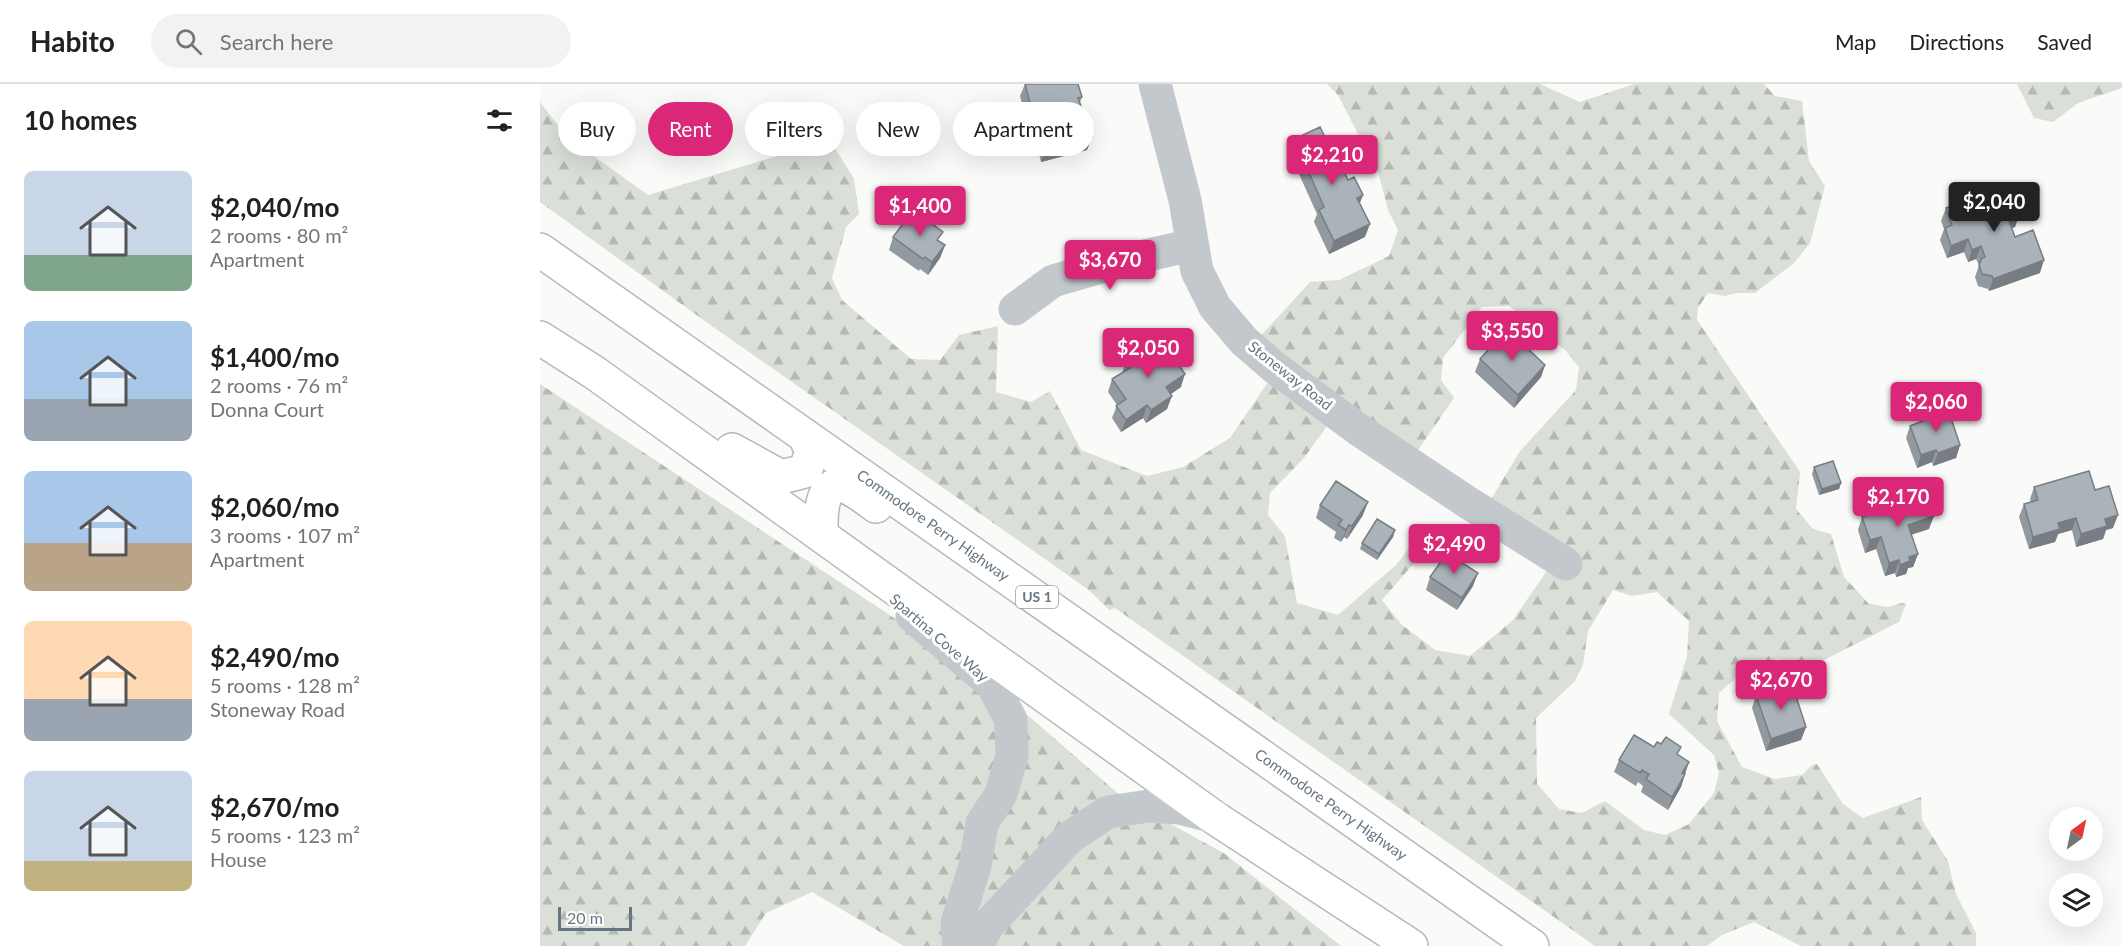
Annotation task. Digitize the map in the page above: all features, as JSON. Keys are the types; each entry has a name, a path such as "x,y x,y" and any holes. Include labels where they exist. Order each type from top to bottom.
{"highway":[{"name":"Commodore Perry Highway","path":"540,250 1532,946"},
{"path":"540,338 595,373 1215,818 1411,946"},
{"path":"595,373 781,477 805,471 812,452 806,436"},
{"path":"821,535 824,498 831,487 839,485 848,488 1086,632"}],"street":[{"name":"Stoneway Road","path":"1155,84 1185,200 1197,271 1215,307 1244,341 1274,367 1359,430 1566,564"},
{"path":"1015,309 1053,281 1122,261 1191,245"},
{"name":"Spartina Cove Way","path":"821,535 992,684 1011,720 1012,756 1001,794 982,823 975,866 957,923 959,946"},
{"path":"976,946 988,926 1070,837 1107,812 1149,806 1179,808 1215,818"},
{"path":"975,866 984,884 999,889 1027,884"}],"green space":[{"path":"1327,84 1540,84 1580,102 1634,84 1764,84 1775,96 1802,101 1809,161 1825,186 1810,243 1794,263 1755,293 1725,296 1708,293 1698,308 1697,320 1800,472 1796,509 1813,529 1831,534 1844,577 1869,604 1888,607 1906,604 1899,622 1824,660 1810,674 1794,663 1777,659 1748,667 1719,693 1717,721 1742,767 1774,779 1802,775 1812,765 1817,764 1843,804 1863,818 1921,797 1922,820 1948,861 1956,894 1976,933 1976,946 1801,946 1754,922 1722,935 1707,946 1595,946 1115,608 1109,610 1090,591 709,324 540,202 540,102 558,125 558,156 594,156 648,195 777,156 840,156 854,179 859,214 846,227 832,278 842,300 911,359 940,360 959,335 998,326 996,392 1031,402 1050,391 1081,450 1147,476 1183,467 1230,438 1279,366 1256,341 1310,282 1339,280 1389,256 1398,230 1388,210 1379,175 1338,95","holes":["1509,306 1565,350 1579,367 1576,390 1520,451 1487,506 1558,555 1513,620 1470,656 1435,650 1401,624 1382,600 1428,547 1415,541 1396,565 1338,615 1297,603 1285,536 1268,515 1270,493 1304,458 1339,409 1414,456 1454,398 1441,380 1443,358 1482,307","1613,590 1632,596 1657,592 1689,621 1687,656 1669,714 1714,755 1719,773 1714,793 1689,824 1665,835 1644,830 1605,801 1582,813 1559,809 1537,784 1536,718 1575,681 1583,665 1588,631"]},
{"path":"2017,84 2122,84 2122,88 2078,103 2053,122 2034,118"},
{"path":"540,384 985,678 1122,797 1225,854 1341,946 904,946 812,892 766,913 745,946 540,946"}],"building":[{"path":"1025,84 1078,84 1082,97 1078,98 1079,102 1030,102"},
{"path":"1320,127 1332,151 1334,149 1348,180 1354,177 1363,195 1357,198 1370,224 1334,241 1319,210 1324,207 1294,139"},
{"path":"2006,186 2010,195 2019,199 2022,206 2018,211 2019,214 2008,218 2015,237 2033,230 2044,260 1993,279 1992,276 1982,274 1979,265 1985,257 1981,246 1972,250 1968,239 1951,246 1945,228 1952,225 1946,208"},
{"path":"913,210 943,232 937,240 945,245 932,262 925,257 923,259 893,237"},
{"path":"1507,329 1545,365 1518,395 1480,359"},
{"path":"1161,338 1185,374 1166,387 1172,396 1151,410 1147,405 1126,420 1116,406 1126,399 1112,379 1130,368 1126,362"},
{"path":"1951,407 1954,417 1951,418 1960,445 1938,453 1936,450 1921,455 1910,426 1925,420 1924,417"},
{"path":"1833,461 1841,483 1822,489 1814,467"},
{"path":"2089,471 2095,490 2109,486 2118,515 2105,519 2107,526 2081,534 2076,518 2058,523 2060,529 2033,537 2024,504 2038,500 2034,487"},
{"path":"1336,481 1368,502 1352,526 1349,525 1346,530 1338,525 1342,520 1320,505"},
{"path":"1927,496 1934,516 1908,525 1918,554 1909,557 1910,561 1900,565 1899,560 1889,563 1881,537 1870,540 1862,517"},
{"path":"1377,519 1395,530 1379,554 1362,543"},
{"path":"1447,553 1478,573 1462,598 1430,577"},
{"path":"1792,684 1806,727 1771,739 1756,695"},
{"path":"1634,735 1654,747 1657,742 1661,744 1666,737 1681,747 1677,754 1689,762 1672,797 1646,779 1649,774 1642,770 1640,773 1619,760"}]}
